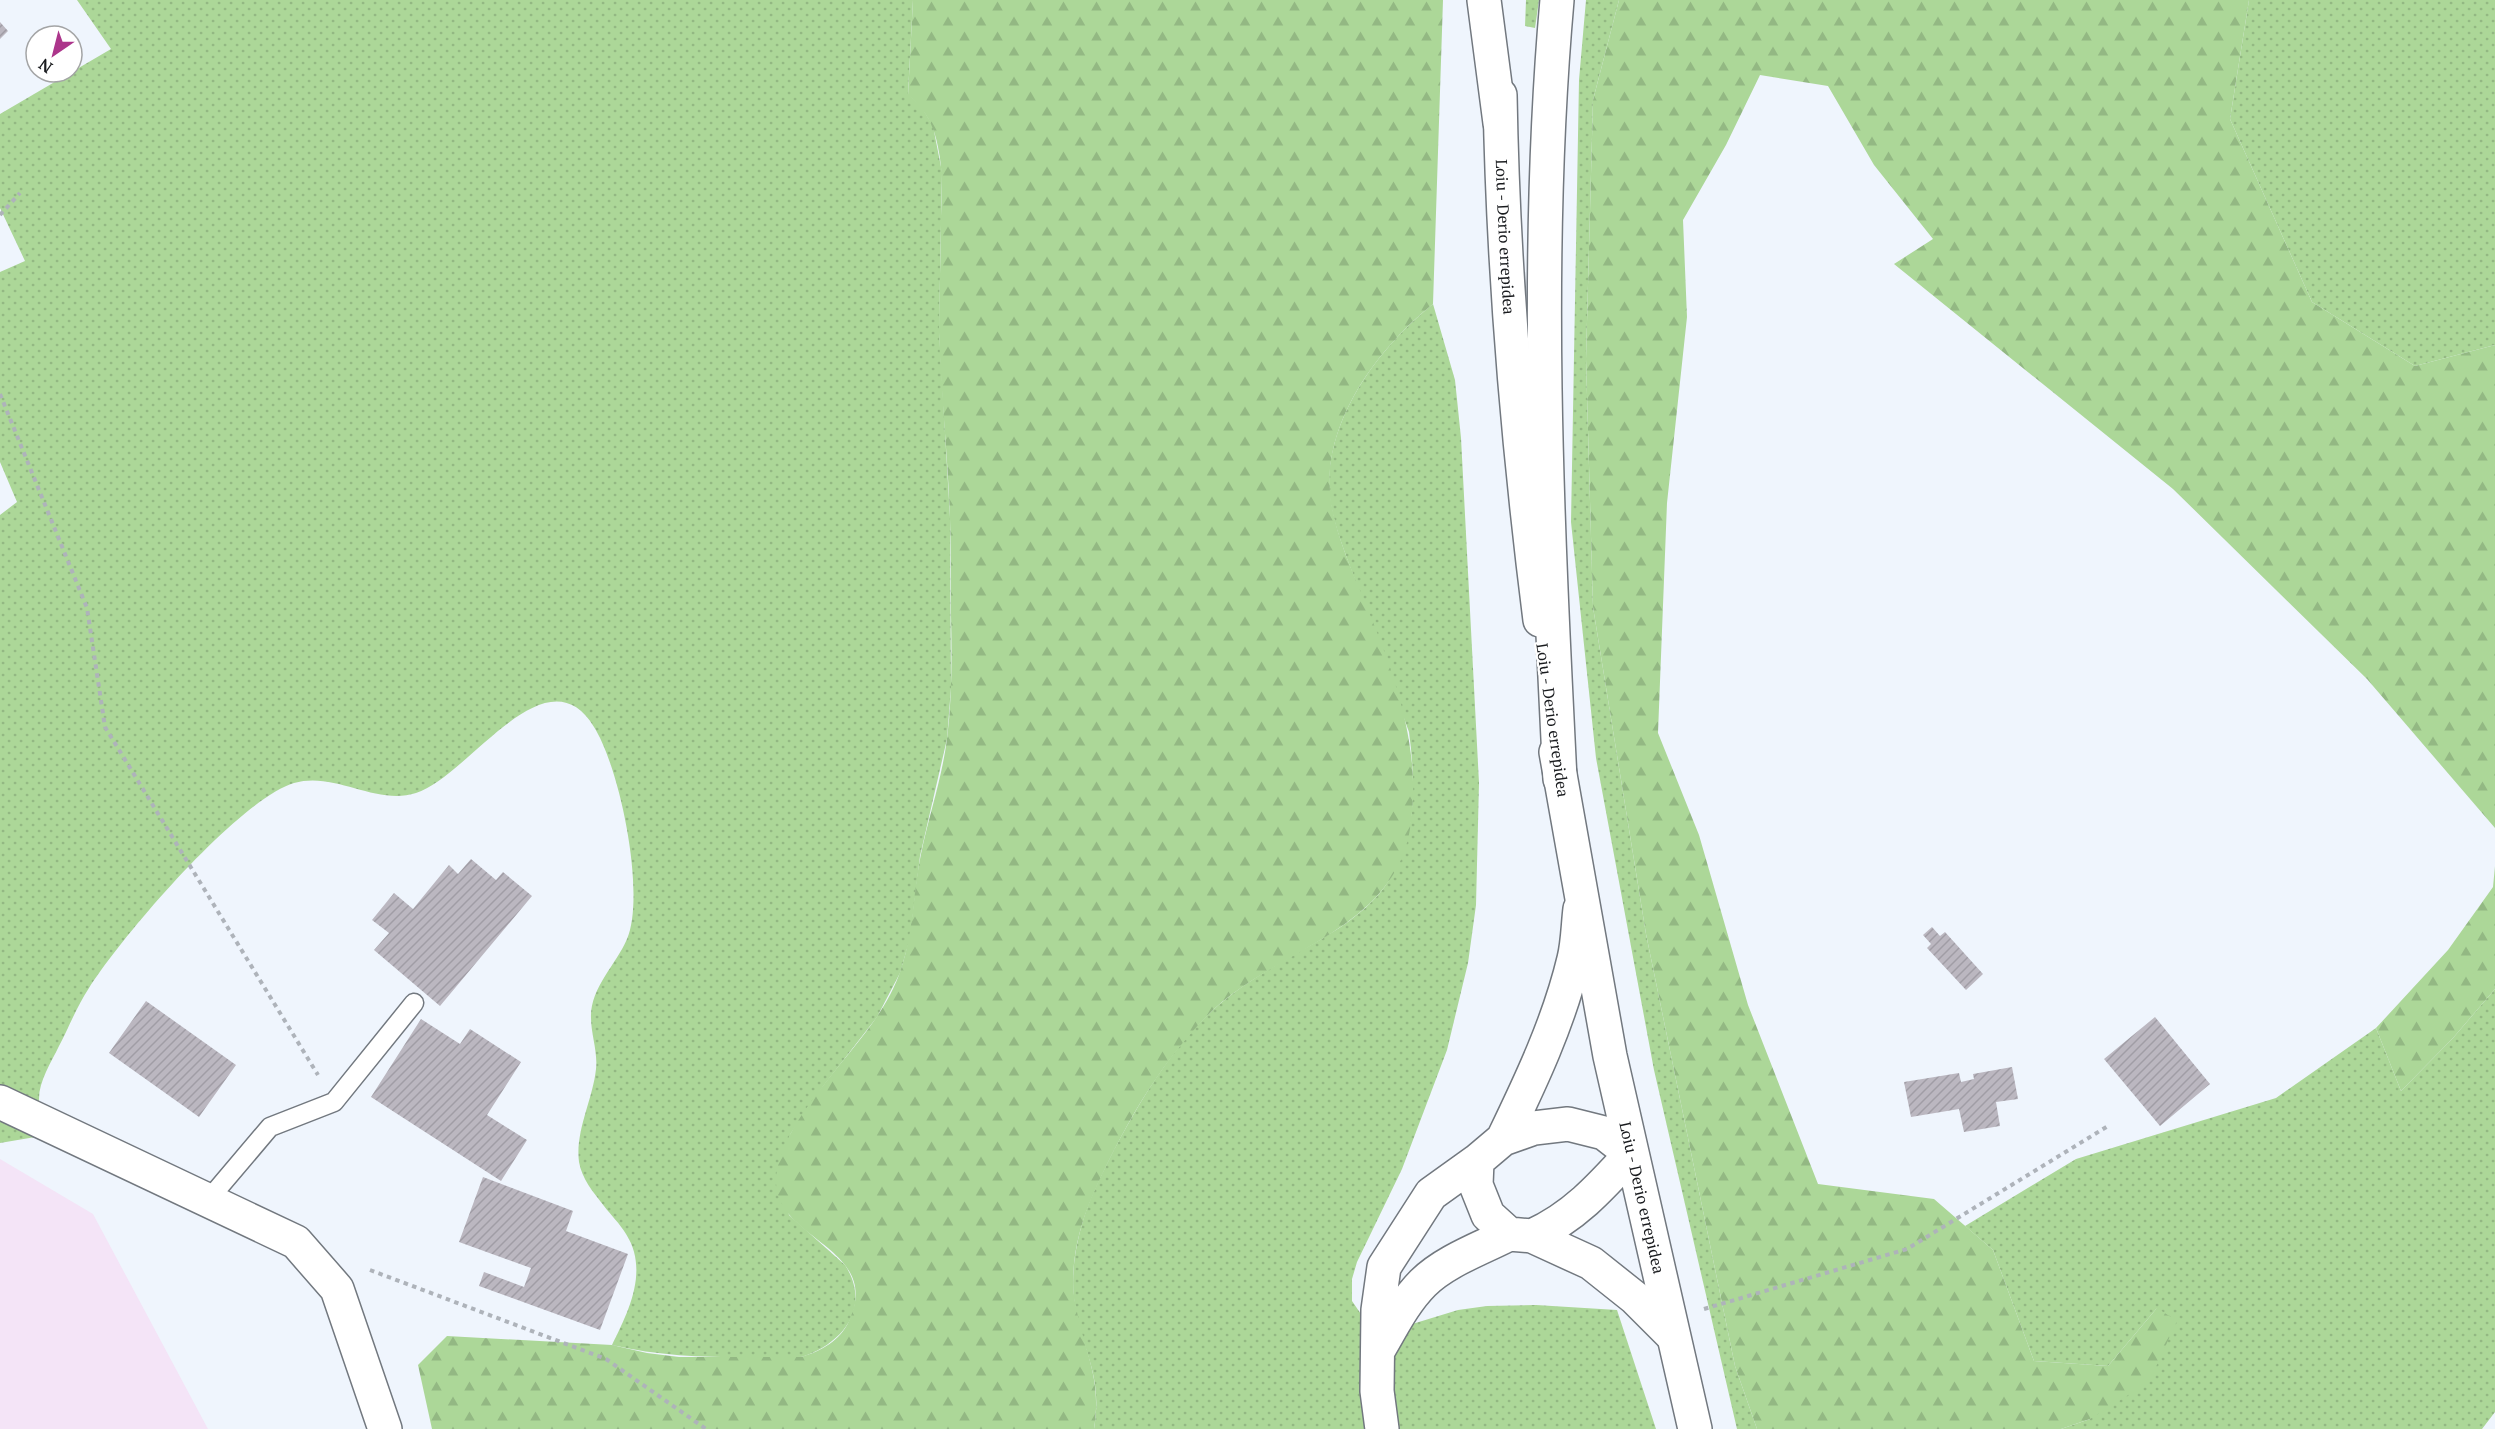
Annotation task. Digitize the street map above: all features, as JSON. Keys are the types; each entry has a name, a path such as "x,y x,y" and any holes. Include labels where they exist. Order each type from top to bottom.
{"main road":[{"path":"1484,0 1500,123"},
{"name":"Loiu - Derio errepidea","path":"1498,0 1502,228 1527,519 1560,778 1610,1056 1695,1429"},
{"path":"1557,0 1551,65 1545,287 1551,585 1560,778"},
{"path":"1503,1139 1536,1070 1560,1006 1575,958 1581,898"},
{"path":"0,1102 296,1242 337,1290 385,1429"},
{"path":"1379,1349 1401,1310 1424,1281 1452,1263 1521,1235 1555,1226 1579,1208 1632,1154 1604,1133 1568,1124 1534,1128 1503,1139 1431,1194 1384,1267 1378,1310 1377,1390 1382,1429"},
{"path":"1477,1161 1476,1185 1488,1215 1521,1235 1591,1263 1670,1327"}],"lane":[{"path":"209,1199 270,1127 334,1102 414,1003"}],"path":[{"path":"0,215 20,193"},
{"path":"0,394 87,608 105,727 334,1102"},
{"path":"1670,1327 1907,1249 2108,1126"},
{"path":"362,1267 606,1359 706,1429"}],"shaded area":[{"path":"0,1159 93,1214 208,1429 0,1429"}],"green space":[{"path":"77,0 913,0 908,94 921,106 933,126 942,172 939,331 950,517 951,688 947,739 920,856 910,938 900,973 877,1017 824,1085 791,1133 779,1165 789,1215 845,1265 853,1280 854,1309 849,1322 829,1343 816,1351 801,1357 706,1357 659,1353 612,1345 630,1304 636,1276 636,1262 633,1248 626,1234 585,1180 580,1168 578,1150 596,1069 591,1024 592,1007 599,987 627,939 632,919 634,893 627,832 613,771 594,727 575,706 553,702 530,709 506,724 437,782 416,793 401,796 386,795 325,781 309,781 294,783 270,795 243,815 182,873 153,905 105,965 85,995 49,1066 39,1094 40,1105 53,1134 0,1143 0,515 17,502 0,462 0,272 25,261 0,208 0,114 51,84 84,84 84,65 111,49"},
{"path":"913,0 1443,0 1433,304 1392,343 1373,366 1357,391 1334,444 1330,473 1331,501 1336,526 1386,655 1409,741 1413,770 1413,799 1410,829 1399,864 1380,892 1355,916 1327,936 1234,993 1208,1015 1173,1056 1128,1124 1087,1209 1074,1265 1076,1307 1096,1395 1094,1429 432,1429 418,1365 447,1336 612,1345 679,1357 801,1357 816,1352 835,1340 849,1321 856,1296 852,1276 841,1260 792,1218 781,1201 776,1181 782,1153 795,1126 880,1013 901,969 911,926 918,868 947,739 951,678 951,567 939,333 942,190 940,156 934,132 924,112 908,95"},
{"path":"1526,0 1539,0 1535,28 1525,26"},
{"path":"1586,0 1619,0 1593,100 1586,359 1593,607 1646,934 1735,1366 1757,1429 1737,1429 1654,1070 1596,758 1571,522 1579,80"},
{"path":"1619,0 2249,0 2230,119 2312,302 2415,366 2495,345 2495,828 2367,679 2173,489 1894,264 1933,239 1874,165 1828,86 1760,75 1726,145 1683,220 1687,317 1667,503 1658,733 1699,835 1748,1005 1818,1184 1934,1199 1993,1250 2034,1361 2108,1366 2157,1308 2177,1321 2149,1382 2090,1419 2061,1429 1757,1429 1735,1366 1646,934 1593,607 1586,359 1593,100"},
{"path":"2249,0 2495,0 2495,345 2415,366 2312,302 2230,119"},
{"path":"1433,304 1455,380 1461,438 1479,783 1476,905 1468,963 1447,1050 1402,1169 1357,1262 1352,1279 1352,1301 1363,1317 1409,1325 1458,1310 1487,1306 1536,1305 1617,1310 1656,1429 1094,1429 1096,1393 1091,1365 1078,1322 1073,1278 1079,1237 1086,1210 1114,1150 1159,1074 1193,1030 1219,1005 1245,985 1330,934 1358,914 1377,896 1392,876 1409,831 1413,782 1409,732 1338,531 1330,498 1330,470 1335,442 1344,416 1357,390 1392,343"},
{"path":"2495,866 2495,989 2453,1038 2401,1091 2376,1028 2448,950 2493,887"},
{"path":"2495,989 2495,1412 2482,1429 2061,1429 2090,1419 2157,1308 2108,1366 2034,1361 1993,1250 1965,1226 2076,1159 2276,1098 2376,1028 2401,1091 2453,1038"}],"building":[{"path":"0,22 8,31 0,39"},
{"path":"471,859 496,880 503,872 532,896 440,1006 374,950 389,933 372,920 394,893 413,909 449,865 458,874"},
{"path":"1932,927 1940,936 1945,932 1983,974 1966,990 1927,948 1931,944 1923,935"},
{"path":"146,1001 236,1065 199,1117 109,1053"},
{"path":"2155,1017 2210,1084 2160,1126 2104,1059"},
{"path":"421,1019 460,1044 470,1029 521,1062 487,1115 527,1140 501,1181 371,1097"},
{"path":"2012,1067 2018,1099 1996,1102 2000,1126 1964,1132 1959,1109 1911,1117 1904,1082 1959,1073 1961,1082 1974,1079 1973,1074"},
{"path":"483,1177 573,1211 566,1231 628,1254 600,1330 479,1286 484,1272 524,1287 531,1268 459,1242"}]}
